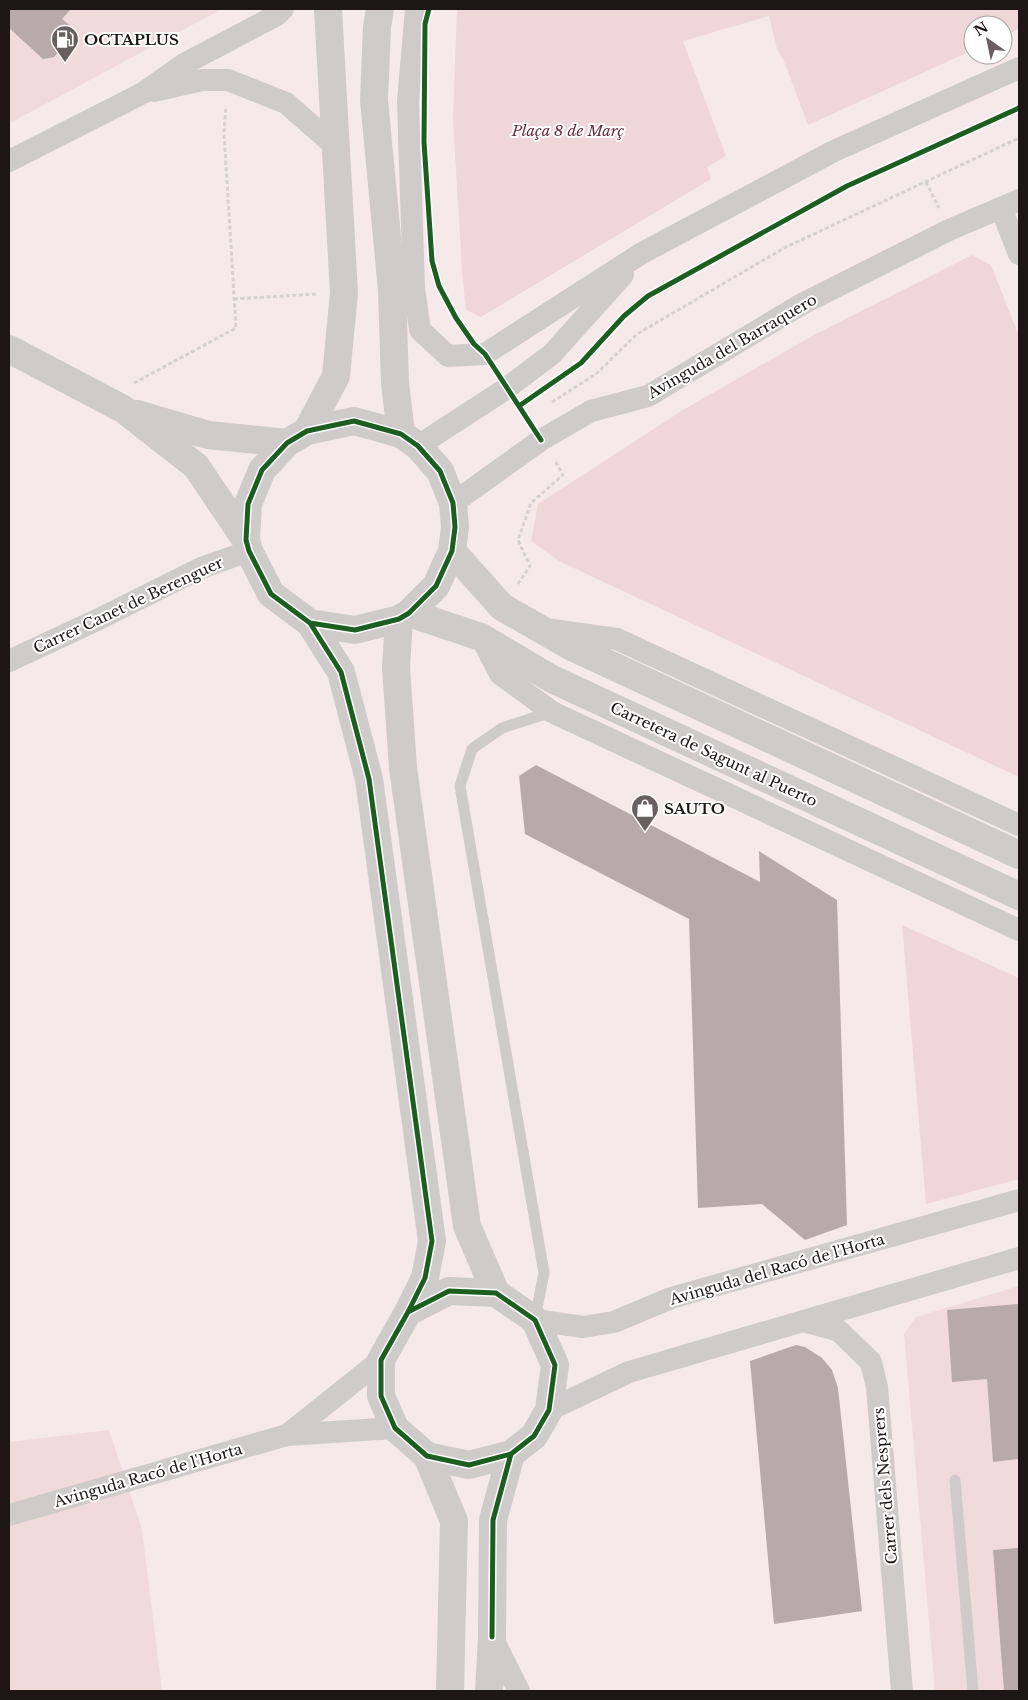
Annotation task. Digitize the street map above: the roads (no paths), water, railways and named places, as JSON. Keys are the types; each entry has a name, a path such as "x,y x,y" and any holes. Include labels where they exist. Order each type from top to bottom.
{"street":[{"path":"9,161 143,93 184,64 277,15 283,9"},
{"path":"248,546 248,504 262,470 297,437 336,376 344,293 328,9"},
{"path":"380,9 377,27 374,100 392,290 395,383 410,440"},
{"path":"416,9 408,102 414,288 420,330 448,356 485,354 642,253 834,151 1019,68"},
{"path":"143,93 202,80 228,80 286,103 335,146"},
{"path":"1010,204 1019,254"},
{"name":"Avinguda del Barraquero","path":"453,503 541,440 591,411 648,396 802,304 949,230 1010,204"},
{"path":"410,440 507,388 552,354 642,253"},
{"path":"9,349 123,409 196,466 248,546 271,594 310,623 341,672 369,778 432,1241 425,1278 380,1360 381,1396 395,1428 427,1456 454,1521 450,1691"},
{"path":"123,409 208,434 297,437 354,421 410,440 440,471 453,503 455,527 452,551 436,586 404,616 355,630 310,623"},
{"name":"Carrer Canet de Berenguer","path":"9,661 248,546"},
{"path":"452,551 502,607 572,647 1019,855"},
{"path":"404,616 396,666 403,768 467,1226 496,1293 535,1320 555,1365 549,1410 534,1436 511,1454 469,1465 427,1456"},
{"name":"Carretera de Sagunt al Puerto","path":"404,616 481,637 552,678 1019,896"},
{"path":"539,628 617,639 1019,825"},
{"path":"481,637 500,674 552,712 1019,930"},
{"name":"Avinguda del Racó de l'Horta","path":"535,1320 583,1327 614,1322 671,1298 1019,1200"},
{"path":"549,1410 628,1372 1019,1258"},
{"path":"408,1312 449,1291 496,1293"},
{"name":"Carrer dels Nesprers","path":"804,1321 839,1331 871,1362 877,1386 902,1691"},
{"name":"Avinguda Racó de l'Horta","path":"286,1435 380,1360"},
{"name":"Avinguda Racó de l'Horta","path":"9,1515 286,1435 395,1428"},
{"path":"489,1691 492,1637 493,1520 511,1454"},
{"path":"492,1637 519,1691"}],"lane":[{"path":"535,1320 544,1273 460,786 472,749 502,728 552,712"},
{"path":"955,1480 973,1691"}],"place":[{"name":"OCTAPLUS","path":"65,63"},
{"name":"SAUTO","path":"645,832"}],"park label":[{"name":"Plaça 8 de Març","path":"568,130"}]}
